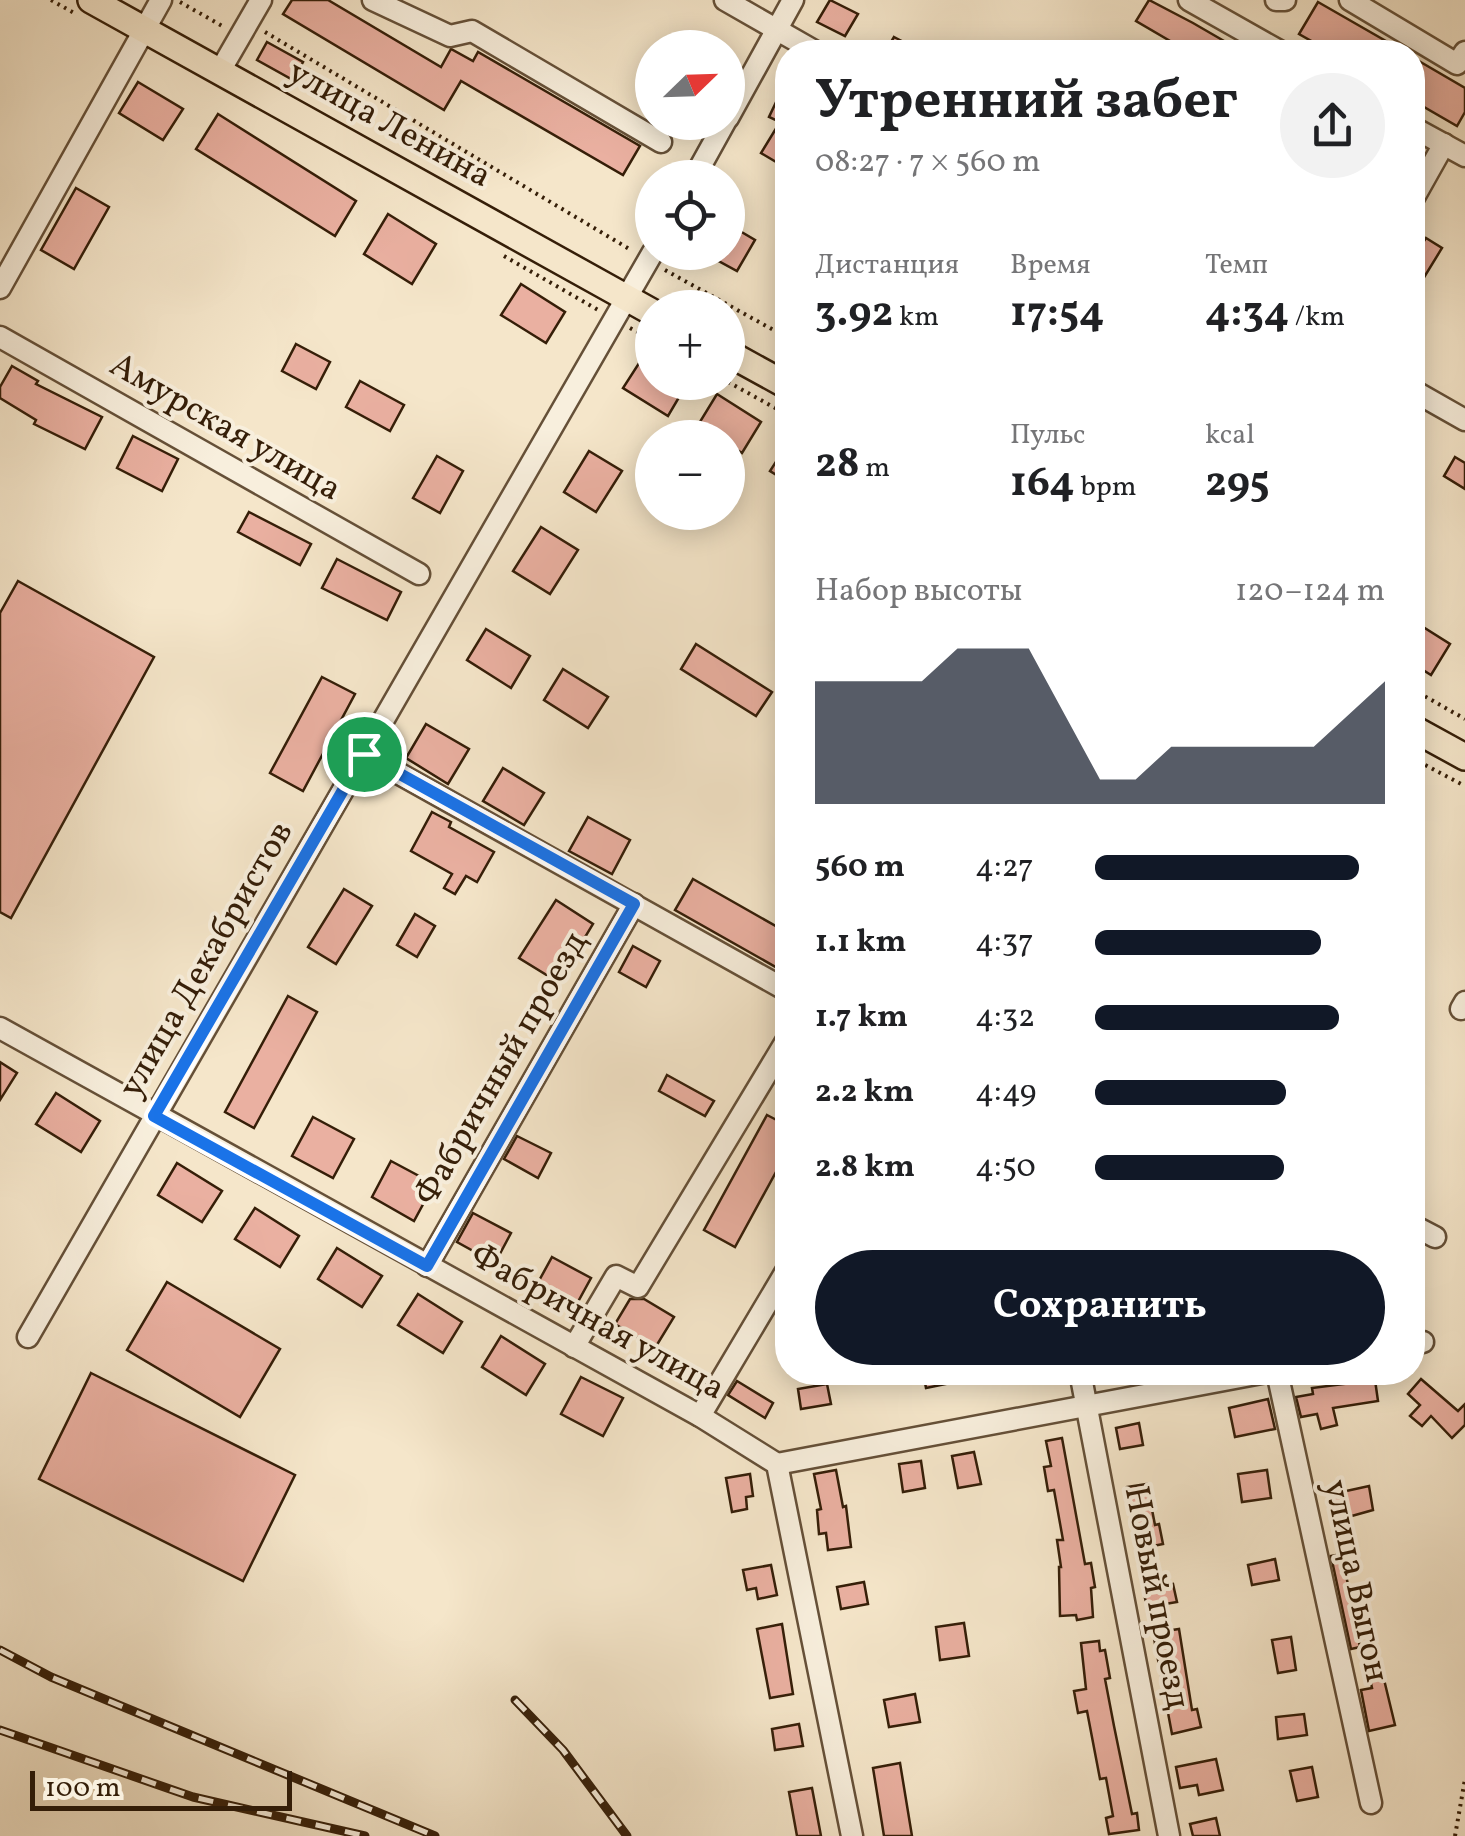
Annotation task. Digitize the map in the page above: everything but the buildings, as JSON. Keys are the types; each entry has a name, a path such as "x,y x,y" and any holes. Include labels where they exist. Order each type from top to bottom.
{"main road":[{"name":"улица Ленина","path":"92,0 635,302"},
{"path":"745,362 775,379"},
{"path":"1425,735 1465,756"}],"street":[{"path":"0,288 160,0"},
{"path":"220,71 261,0"},
{"path":"373,0 450,36 472,32 662,142"},
{"path":"725,0 794,40"},
{"path":"745,86 793,0"},
{"path":"1188,0 1260,40"},
{"path":"1276,0 1285,0"},
{"path":"1350,0 1461,58"},
{"path":"1425,134 1465,156"},
{"path":"1425,178 1444,144"},
{"name":"улица Декабристов","path":"28,1337 644,270"},
{"name":"Амурская улица","path":"0,337 418,574"},
{"path":"1425,397 1465,420"},
{"path":"364,754 775,984"},
{"name":"Фабричный проезд","path":"427,1266 634,904"},
{"name":"Фабричная улица","path":"0,1028 700,1416 777,1464"},
{"path":"574,1346 616,1276 638,1287 775,1060"},
{"path":"1425,1232 1435,1237"},
{"path":"700,1416 775,1290"},
{"name":"Новый проезд","path":"1082,1385 1169,1836"},
{"path":"852,1836 777,1464 1197,1385"},
{"name":"улица Выгон","path":"1280,1385 1371,1803"}],"path":[{"path":"176,0 241,36 264,31 635,248"},
{"path":"673,270 775,330"},
{"path":"745,391 775,408"},
{"path":"1425,696 1465,719"},
{"path":"1425,765 1465,786"},
{"path":"1455,1836 1465,1778"}],"railway":[{"path":"0,1650 51,1677 435,1836"},
{"path":"515,1700 563,1750 627,1836"},
{"path":"0,1730 193,1797 365,1836"}],"route":[{"path":"364,754 634,904 427,1266 154,1116 364,754"}]}
